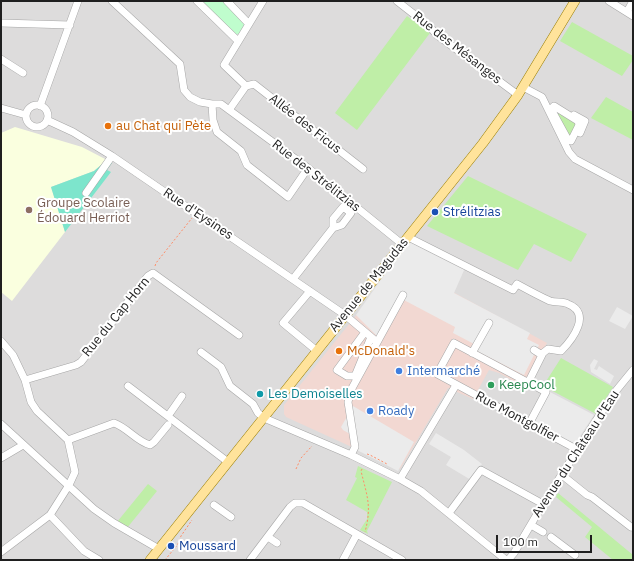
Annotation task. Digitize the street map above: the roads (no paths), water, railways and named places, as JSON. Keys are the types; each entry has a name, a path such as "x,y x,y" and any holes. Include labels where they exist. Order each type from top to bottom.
{"main road":[{"name":"Avenue de Magudas","path":"150,560 483,143 518,95 575,1"}],"street":[{"path":"40,106 78,1"},
{"name":"Rue des Strélitzias","path":"112,1 180,64 184,90 190,97 200,102 220,104 405,240 513,290 517,284 552,302 567,303 574,307 580,313 578,328 561,351 548,349 542,355"},
{"path":"197,1 238,41"},
{"path":"227,1 249,24"},
{"path":"229,110 246,86 224,65 263,1"},
{"name":"Rue des Mésanges","path":"397,1 437,34 518,95"},
{"path":"609,1 630,14 633,1"},
{"path":"1,24 70,25"},
{"path":"1,59 23,73"},
{"name":"Allée des Ficus","path":"246,86 254,84 363,169"},
{"path":"523,87 586,121 569,152"},
{"path":"542,97 569,152 575,159 633,190"},
{"path":"212,104 213,120 217,132 241,151 248,165 288,196 308,168"},
{"path":"40,106 46,110 48,116 43,125 36,127 27,122 26,115 31,107 40,106"},
{"path":"554,106 578,120 579,125 571,141 568,140 551,110 552,107 554,106"},
{"path":"2,111 26,115"},
{"name":"Rue d'Eysines","path":"47,120 73,132 112,156 345,315 377,342"},
{"path":"86,194 112,156"},
{"path":"293,279 333,228"},
{"name":"Rue du Cap Horn","path":"25,380 76,365 81,362 148,276 153,273 239,335"},
{"path":"310,291 283,323 317,352"},
{"path":"352,455 355,447 348,402 351,390 403,296"},
{"path":"489,322 472,353 546,392 529,424"},
{"path":"368,335 355,376 347,376 337,370 368,335"},
{"path":"1,341 14,355 25,380 31,402 37,411 68,440 74,472 69,485 50,515 1,552"},
{"name":"Rue Montgolfier","path":"472,353 454,343 437,374 578,450"},
{"path":"528,383 542,355 534,350"},
{"path":"201,352 221,367 230,386 253,404 258,413 264,418 365,461 421,491 507,560"},
{"name":"Avenue du Château d'Eau","path":"507,560 514,553 543,504 615,392 633,370"},
{"path":"400,479 456,385"},
{"path":"128,386 228,462"},
{"path":"168,416 182,396"},
{"path":"68,440 114,423 121,426 143,443 150,445 168,425"},
{"path":"1,424 94,509 114,523 159,549"},
{"path":"1,458 23,445"},
{"path":"449,514 481,470 543,504"},
{"path":"562,475 586,496 592,496 630,527"},
{"path":"251,560 290,507 295,503 303,503 402,560"},
{"path":"214,505 231,518"},
{"path":"50,515 84,551 99,560"},
{"path":"531,525 543,532"},
{"path":"343,560 360,536"},
{"path":"268,537 277,543"},
{"path":"551,537 575,555"}],"place":[{"name":"au Chat qui Pète","path":"108,126"},
{"name":"Groupe Scolaire Édouard Herriot","path":"29,210"},
{"name":"Strélitzias","path":"435,212"},
{"name":"McDonald's","path":"339,351"},
{"name":"Intermarché","path":"399,371"},
{"name":"KeepCool","path":"491,385"},
{"name":"Les Demoiselles","path":"260,394"},
{"name":"Roady","path":"370,411"},
{"name":"Moussard","path":"171,546"}]}
